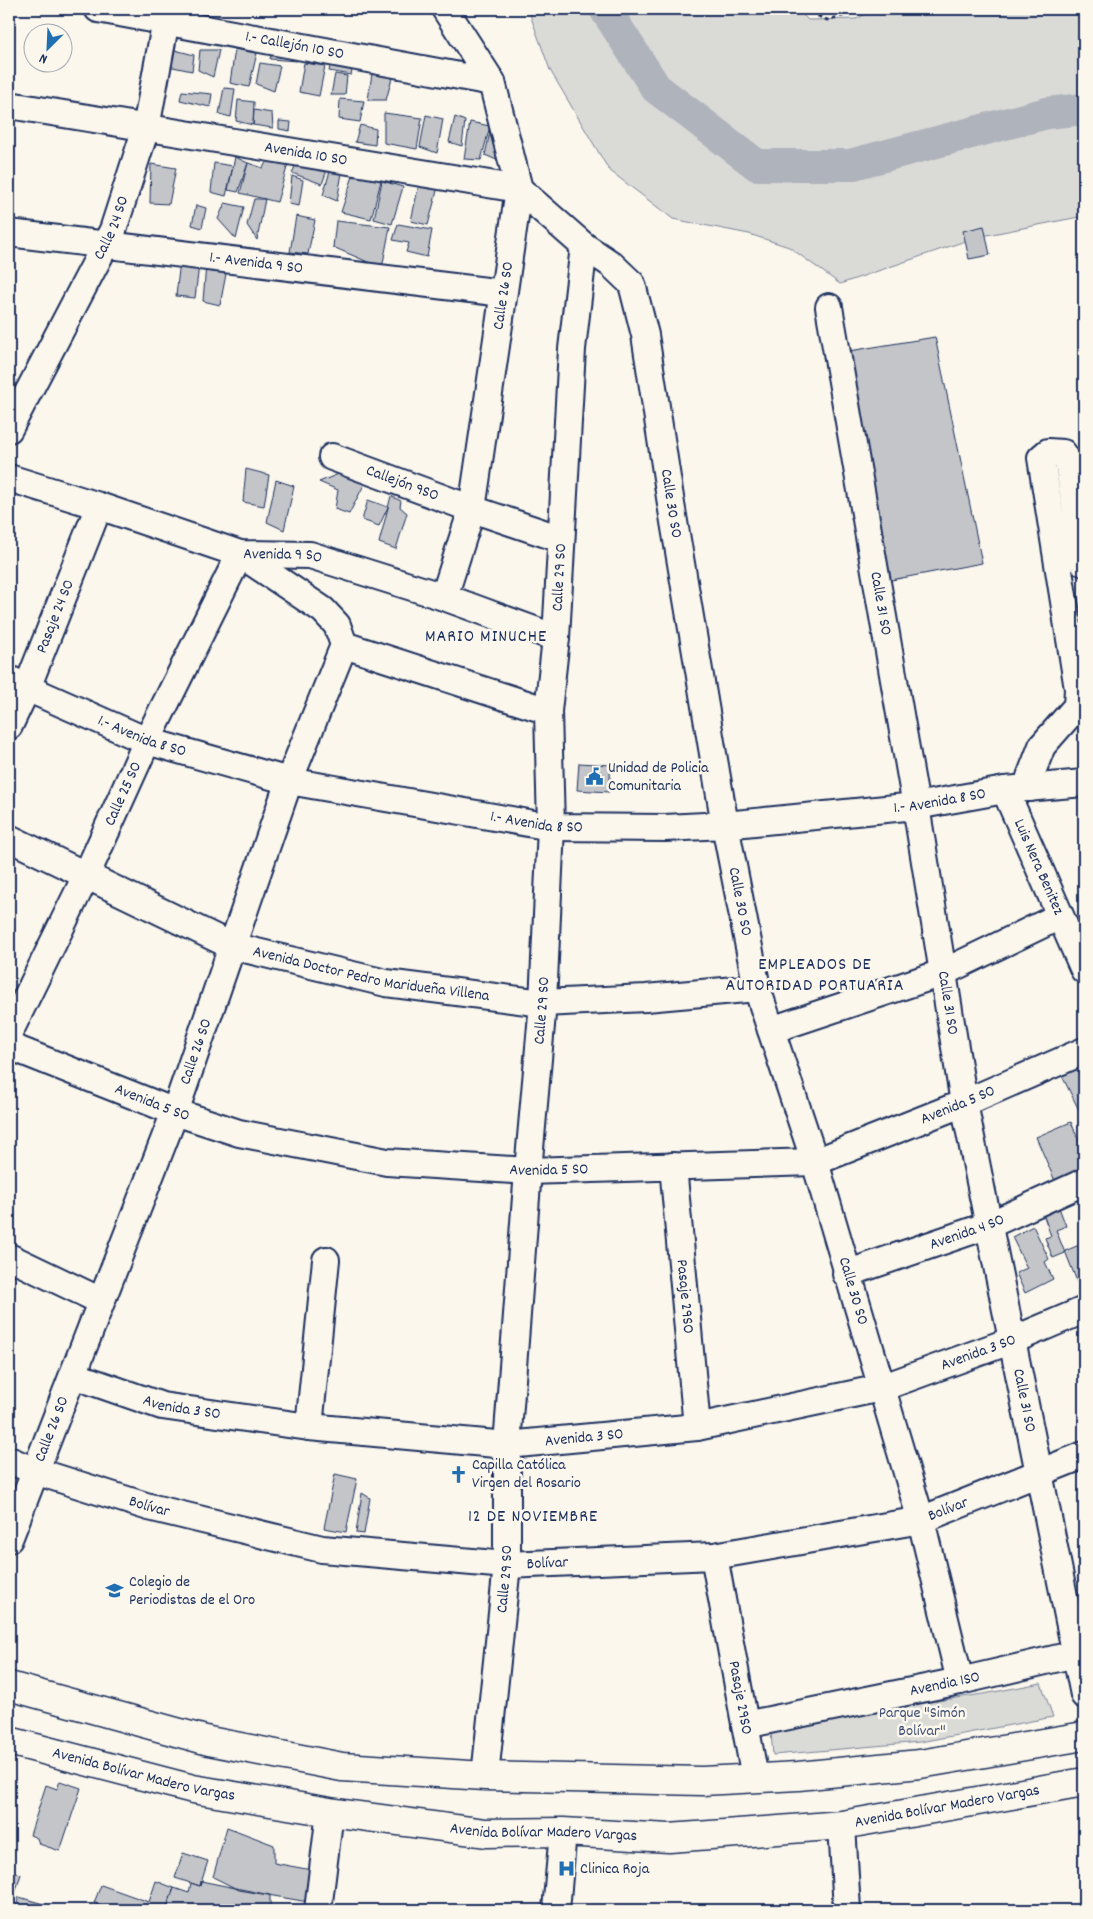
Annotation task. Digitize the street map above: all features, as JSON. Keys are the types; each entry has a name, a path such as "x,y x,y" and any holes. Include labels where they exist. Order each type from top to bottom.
{"main road":[{"path":"9,1686 209,1741 333,1765 485,1776 702,1781 798,1776 920,1764 1084,1736"},
{"name":"Avenida Bolívar Madero Vargas","path":"9,1741 193,1790 330,1812 486,1833 563,1832 669,1838 842,1825 1084,1782"}],"street":[{"name":"1.- Callejón 10 SO","path":"98,9 168,15 492,82"},
{"name":"Calle 26 SO","path":"444,9 492,82 519,189 472,509 444,597"},
{"name":"Calle 24 SO","path":"9,429 113,230 146,128 168,15"},
{"name":"Avenida 10 SO","path":"9,105 519,189"},
{"path":"519,189 584,246"},
{"name":"1.- Avenida 9 SO","path":"9,233 504,293"},
{"name":"Calle 29 SO","path":"485,1776 507,1565 508,1445 528,1171 543,1003 551,827 548,711 556,638 572,350 584,246"},
{"name":"Calle 30 SO","path":"584,246 611,264 632,284 645,335 671,504 725,825 758,988 814,1162 921,1520 960,1681"},
{"name":"Calle 31 SO","path":"829,308 916,806 964,1103 1014,1340 1039,1474 1080,1654 1084,1695"},
{"path":"1017,789 1030,777 1042,746 1080,705 1041,458 1048,452 1073,450 1068,461 1084,563"},
{"name":"Callejón 9SO","path":"332,457 472,509 562,539"},
{"name":"Avenida 9 SO","path":"9,478 99,506 240,554 310,555 444,597 556,638"},
{"name":"Pasaje 24 SO","path":"9,726 18,684 99,506"},
{"path":"240,554 324,610 336,625 344,645 548,711"},
{"name":"Calle 25 SO","path":"9,1033 86,876 147,741 240,554"},
{"name":"Calle 26 SO","path":"9,1539 174,1112 289,781 344,645"},
{"name":"1.- Avenida 8 SO","path":"18,684 147,741 289,781 551,827 665,828 725,825 916,806 1017,789 1084,783"},
{"name":"Luis Nera Benitez","path":"1017,789 1060,916 1084,970"},
{"name":"Avenida Doctor Pedro Maridueña Villena","path":"9,838 232,946 386,983 543,1003 646,998 758,988"},
{"path":"771,1030 942,973 1060,916"},
{"name":"Avenida 5 SO","path":"9,1046 174,1112 239,1133 387,1162 528,1171 814,1162 964,1103 1084,1051"},
{"name":"Pasaje 29SO","path":"673,1166 697,1427"},
{"name":"Avenida 4 SO","path":"846,1274 989,1225 1084,1182"},
{"path":"9,1257 102,1301"},
{"path":"309,1427 326,1260"},
{"name":"Avenida 3 SO","path":"73,1375 162,1406 309,1427 508,1445 697,1427 881,1388 1014,1340 1084,1310"},
{"name":"Bolívar","path":"9,1460 35,1471 149,1507 322,1549 507,1565 714,1556 921,1520 1084,1455"},
{"name":"Pasaje 29SO","path":"714,1556 755,1778"},
{"name":"Avendia 1SO","path":"745,1725 960,1681 1080,1654"},
{"path":"318,1910 330,1812"},
{"path":"842,1825 847,1910"},
{"path":"556,1910 563,1832"}],"path":[{"path":"803,9 827,20 867,9"}],"green space":[{"path":"528,9 797,9 808,20 856,19 876,9 1084,9 1084,216 977,237 840,284 789,247 749,234 673,219 609,170 550,70"},
{"name":"Parque \"Simón Bolívar\"","path":"1041,1683 1053,1717 920,1742 773,1755 771,1733 866,1712"}],"building":[{"path":"274,44 301,46 297,61 270,59"},
{"path":"171,49 194,55 192,71 168,66"},
{"path":"235,49 257,53 249,87 230,83"},
{"path":"200,50 219,50 213,77 198,70"},
{"path":"333,52 355,57 351,75 329,71"},
{"path":"260,63 280,66 274,91 256,84"},
{"path":"304,63 325,66 319,96 299,92"},
{"path":"373,67 394,71 386,100 368,100"},
{"path":"335,74 347,76 345,95 331,95"},
{"path":"224,88 235,89 231,117 219,114"},
{"path":"182,91 212,94 210,107 180,100"},
{"path":"340,99 364,101 360,122 339,119"},
{"path":"238,100 254,102 253,125 236,121"},
{"path":"254,110 272,113 273,128 253,125"},
{"path":"384,113 422,118 417,149 384,143"},
{"path":"426,115 443,119 437,153 420,147"},
{"path":"455,117 465,121 462,146 449,142"},
{"path":"279,121 291,122 290,131 279,129"},
{"path":"470,122 490,126 481,160 464,159"},
{"path":"360,125 376,129 375,145 355,142"},
{"path":"490,132 506,136 508,165 485,155"},
{"path":"235,157 248,163 238,192 228,190"},
{"path":"267,160 288,164 277,202 240,193 248,163 263,168"},
{"path":"298,160 327,170 322,184 292,173"},
{"path":"214,163 233,166 226,196 211,192"},
{"path":"151,164 176,168 169,204 150,203"},
{"path":"355,170 382,177 371,219 341,212"},
{"path":"330,171 342,173 337,201 323,195"},
{"path":"292,176 303,180 299,206 289,204"},
{"path":"382,181 403,187 392,224 374,219"},
{"path":"419,184 438,187 428,225 411,221"},
{"path":"254,199 265,199 257,240 247,225"},
{"path":"225,203 244,207 236,239 218,219"},
{"path":"196,205 206,208 202,228 192,225"},
{"path":"296,216 315,220 308,254 290,252"},
{"path":"336,221 390,227 382,268 333,247"},
{"path":"398,224 432,230 427,257 406,252 409,243 393,240"},
{"path":"984,226 990,255 969,259 963,231"},
{"path":"180,261 199,265 195,298 176,296"},
{"path":"206,265 227,269 220,305 203,301"},
{"path":"935,337 982,563 886,581 837,353"},
{"path":"246,469 269,475 264,506 243,502"},
{"path":"341,473 368,477 349,514 335,509 338,490 319,482"},
{"path":"276,480 294,486 284,530 267,522"},
{"path":"391,496 401,501 400,507 407,513 396,549 379,543"},
{"path":"368,500 388,507 379,526 362,520"},
{"name":"Unidad de Policia Comunitaria","path":"579,763 611,765 609,792 577,790"},
{"path":"1084,1065 1084,1112 1081,1114 1062,1076"},
{"path":"1071,1122 1084,1153 1084,1169 1055,1181 1036,1137"},
{"path":"1058,1205 1066,1226 1056,1230 1065,1253 1053,1258 1045,1238 1051,1236 1042,1211"},
{"path":"1033,1226 1049,1259 1045,1262 1053,1279 1025,1293 1016,1273 1027,1268 1012,1237"},
{"path":"1084,1243 1084,1287 1080,1289 1065,1251"},
{"path":"335,1474 357,1479 346,1532 324,1528"},
{"path":"362,1493 370,1498 364,1534 356,1533"},
{"path":"60,1781 81,1788 60,1851 39,1844 37,1838 30,1835 46,1785 57,1789"},
{"path":"227,1827 274,1845 274,1863 317,1871 314,1903 239,1890 213,1877"},
{"path":"183,1853 208,1861 200,1886 175,1878"},
{"path":"9,1870 21,1874 10,1910 9,1910"},
{"path":"156,1881 174,1888 166,1910 99,1910 101,1906 94,1903 101,1885 149,1902"},
{"path":"201,1881 270,1895 270,1910 222,1910 222,1908 212,1906 211,1910 166,1910 174,1888 189,1893 191,1883 200,1886"},
{"path":"19,1897 50,1906 49,1910 15,1910"}],"waterway":[{"path":"605,9 656,88 757,165 850,165 1047,113 1084,109"}],"place":[{"name":"Unidad de Policia Comunitaria","path":"594,777"},
{"name":"Capilla Católica Virgen del Rosario","path":"458,1474"},
{"name":"Colegio de Periodistas de el Oro","path":"115,1591"},
{"name":"Clinica Roja","path":"566,1869"}],"district":[{"name":"MARIO MINUCHE","path":"486,637"},
{"name":"EMPLEADOS DE AUTORIDAD PORTUARIA","path":"815,975"},
{"name":"12 DE NOVIEMBRE","path":"533,1517"}]}
